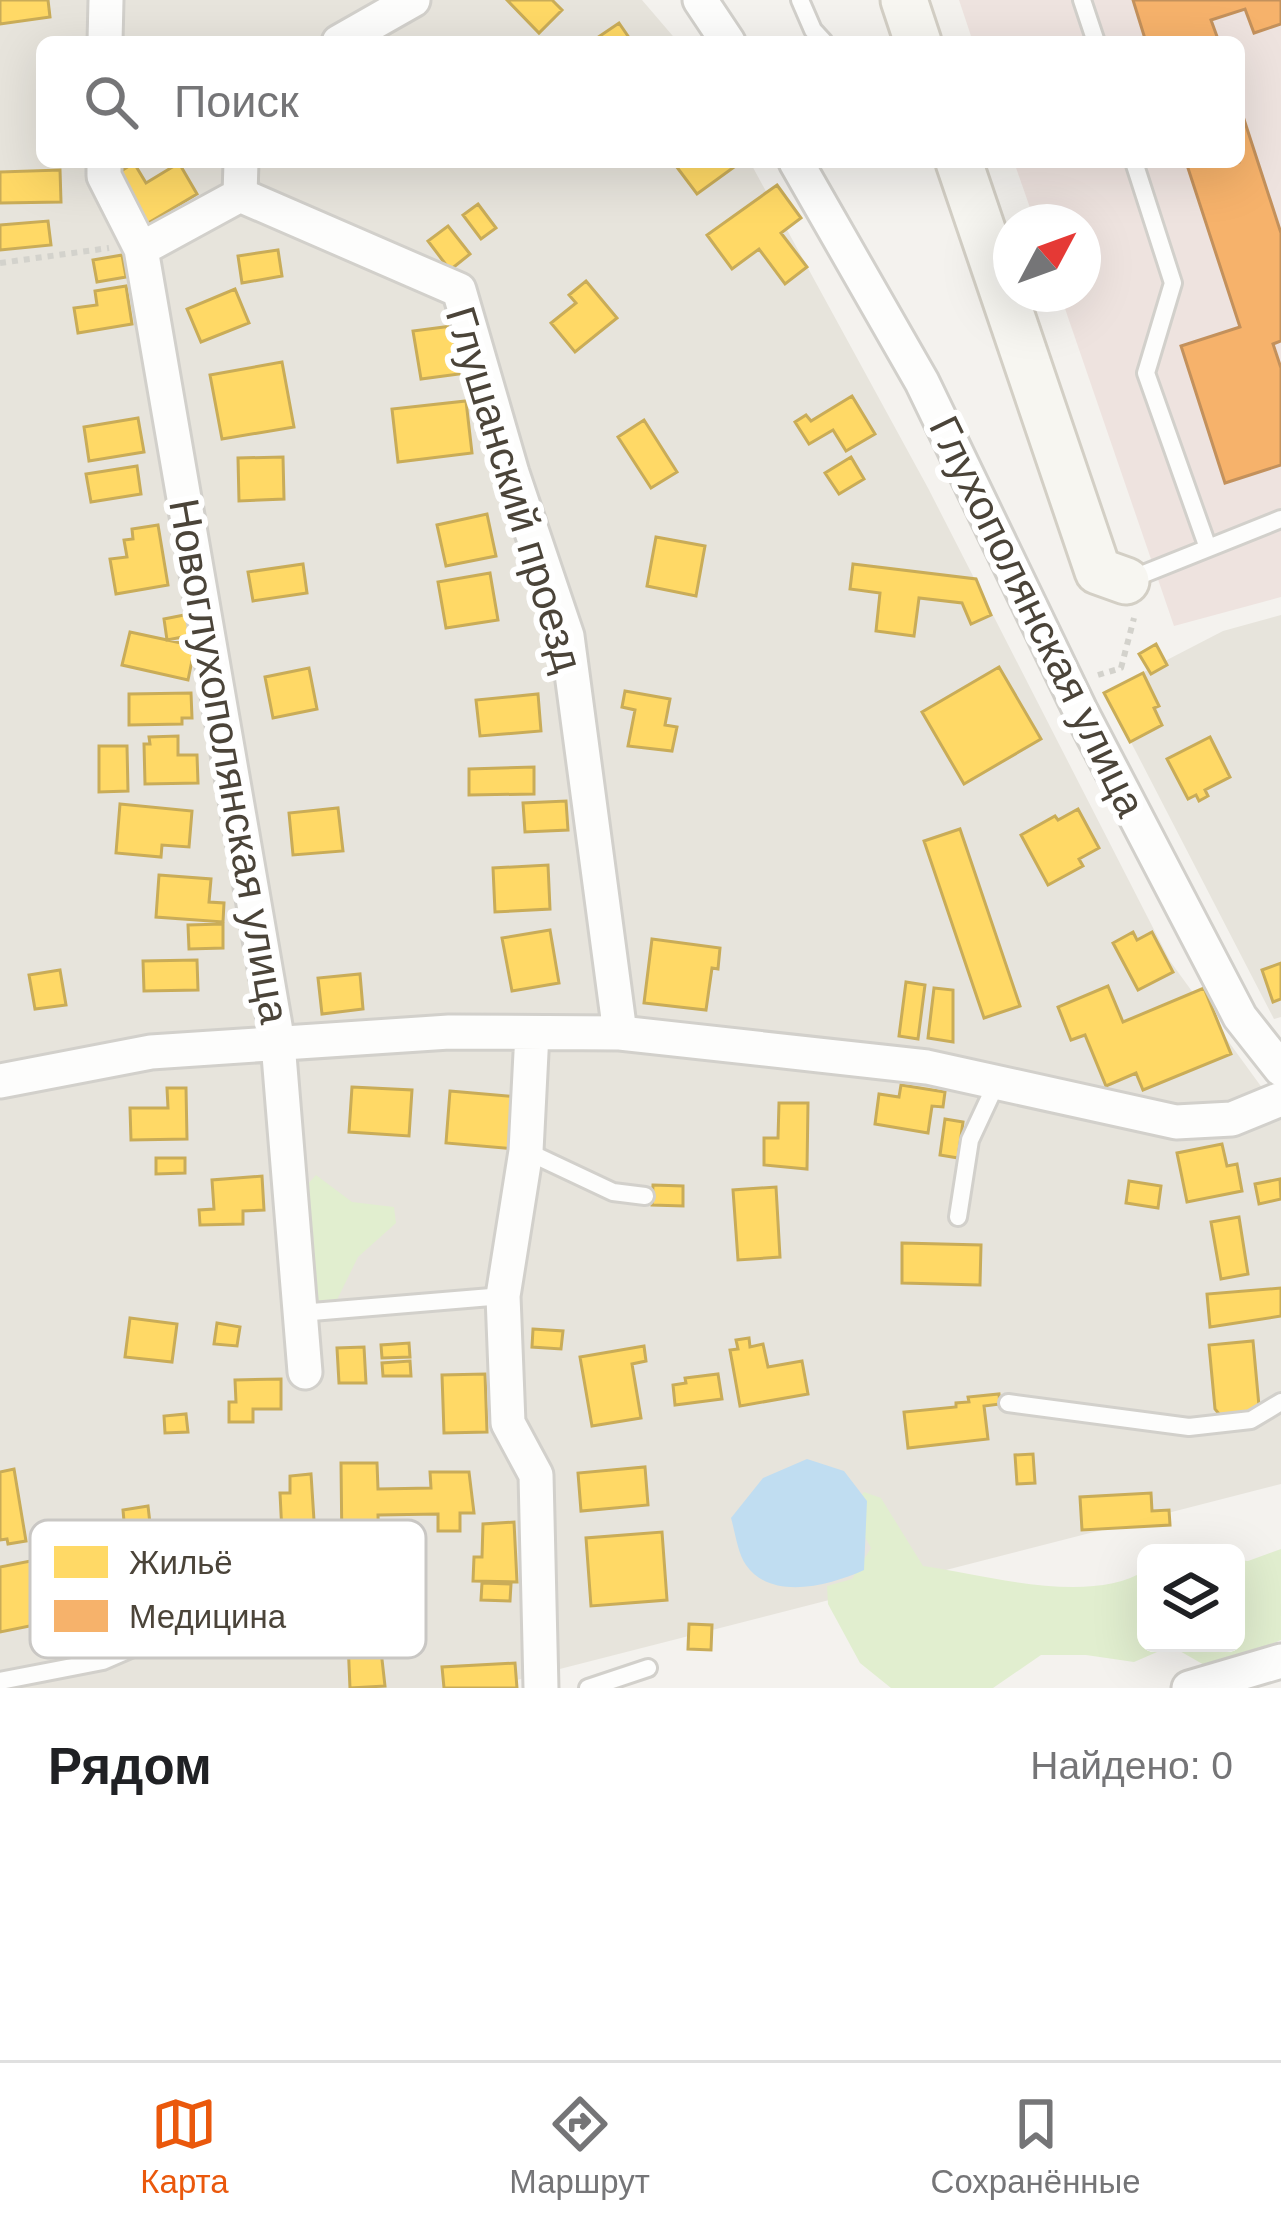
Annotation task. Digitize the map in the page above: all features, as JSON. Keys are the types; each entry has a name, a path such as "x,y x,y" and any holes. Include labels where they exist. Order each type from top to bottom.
{"street":[{"path":"106,0 106,36"},
{"path":"349,36 412,0"},
{"path":"700,0 724,36"},
{"name":"Новоглухополянская улица","path":"104,168 141,249 278,1043 305,1372"},
{"name":"Глухополянская улица","path":"799,168 922,382 1068,684 1240,1017 1281,1069"},
{"path":"961,168 1098,571 1126,581"},
{"name":"Глушанский проезд","path":"141,249 240,179 459,290 512,473 567,635 620,1033"},
{"path":"0,1081 151,1052 449,1033 620,1033 927,1066 1176,1122 1232,1119 1281,1099"},
{"path":"532,1033 526,1151 502,1296 508,1423 536,1475 542,1688"},
{"path":"1189,1688 1281,1661"}],"lane":[{"path":"800,0 818,36"},
{"path":"1082,0 1094,36"},
{"path":"1136,168 1173,283 1146,373 1208,548"},
{"path":"1126,581 1281,518"},
{"path":"958,1217 970,1140 997,1082"},
{"path":"526,1151 613,1192 645,1196"},
{"path":"300,1313 502,1296"},
{"path":"1008,1402 1189,1427 1251,1420 1281,1402"},
{"path":"0,1681 110,1658"},
{"path":"588,1688 648,1668"}],"path":[{"path":"0,263 123,247 141,249"},
{"path":"1068,684 1121,668 1134,616 1126,581"}],"shaded area":[{"path":"0,0 642,0 673,36 36,36 36,168 753,168 928,488 1170,961 1281,1114 1281,1484 486,1688 0,1688"},
{"path":"959,0 1281,0 1281,597 1174,626 1066,312 1101,312 1101,204 1029,204 1016,168 1245,168 1245,36 971,36"},
{"path":"1281,615 1281,1017 1274,1019 1105,692 1223,631"}],"green space":[{"path":"316,1175 352,1202 394,1207 396,1223 358,1257 333,1308 306,1293 298,1195"},
{"path":"864,1492 881,1498 923,1566 1067,1587 1096,1586 1137,1574 1137,1652 1157,1652 1134,1662 1041,1655 993,1688 891,1688 860,1663 828,1604 827,1586 852,1579 871,1548 850,1509"},
{"path":"1281,1549 1281,1640 1213,1670 1182,1652 1245,1652 1245,1561"}],"water":[{"path":"807,1459 844,1471 867,1501 864,1570 819,1585 786,1587 757,1576 746,1565 731,1518 763,1478"}],"building: Жильё":[{"path":"0,0 48,0 50,17 0,24"},
{"path":"507,0 552,0 562,10 539,33"},
{"path":"619,23 628,36 600,36"},
{"path":"126,168 137,168 146,183 171,168 182,168 197,194 138,229 108,179"},
{"path":"678,168 733,168 697,194"},
{"path":"60,170 61,202 0,203 0,172"},
{"path":"777,185 801,218 781,233 807,267 785,284 759,249 732,269 707,235"},
{"path":"478,204 496,228 481,239 463,215"},
{"path":"48,221 51,245 0,250 0,225"},
{"path":"448,226 470,254 450,270 428,241"},
{"path":"278,250 282,276 242,283 238,256"},
{"path":"122,255 126,277 97,282 93,260"},
{"path":"586,281 617,318 575,352 551,323 576,303 569,295"},
{"path":"126,286 132,324 78,333 74,308 97,305 95,291"},
{"path":"235,289 249,323 201,342 187,309"},
{"path":"452,326 459,374 421,379 413,331"},
{"path":"282,362 294,427 222,439 210,375"},
{"path":"852,396 875,434 846,451 833,430 809,444 795,422 806,415 811,421"},
{"path":"466,401 472,453 398,462 392,409"},
{"path":"138,418 144,452 89,461 84,427"},
{"path":"644,420 677,472 651,488 618,437"},
{"path":"283,457 284,499 239,501 238,458"},
{"path":"851,457 864,479 839,494 825,473"},
{"path":"137,466 141,494 91,502 86,474"},
{"path":"487,514 496,556 446,566 437,525"},
{"path":"158,525 168,585 116,594 110,559 127,557 124,540 133,539 132,529"},
{"path":"656,537 705,546 696,596 647,586"},
{"path":"303,564 307,593 253,601 248,572"},
{"path":"853,564 976,579 991,615 971,624 962,603 919,598 914,636 876,631 880,593 850,589"},
{"path":"490,573 498,620 446,628 438,582"},
{"path":"189,614 193,635 167,640 164,619"},
{"path":"130,632 195,646 188,680 122,665"},
{"path":"1156,644 1167,665 1151,674 1139,654"},
{"path":"999,667 1041,739 964,784 922,712"},
{"path":"309,668 317,709 273,718 265,677"},
{"path":"1143,673 1159,706 1154,708 1162,725 1130,742 1104,693"},
{"path":"625,691 670,699 665,725 677,727 672,751 628,746 635,710 622,707"},
{"path":"191,693 192,718 182,718 182,724 129,725 129,694"},
{"path":"538,694 541,731 480,736 476,700"},
{"path":"178,736 178,755 197,755 198,783 145,784 144,744 150,744 149,737"},
{"path":"1210,737 1230,777 1205,790 1208,796 1199,801 1196,795 1188,799 1167,759"},
{"path":"99,746 127,746 128,791 99,792"},
{"path":"534,767 534,794 469,795 469,769"},
{"path":"566,801 568,830 525,832 523,803"},
{"path":"120,804 192,811 189,847 162,845 161,857 116,853"},
{"path":"338,808 343,851 293,855 289,813"},
{"path":"1078,809 1099,848 1079,859 1083,866 1048,885 1021,835"},
{"path":"960,829 1020,1006 984,1018 924,841"},
{"path":"548,865 550,909 495,912 493,868"},
{"path":"159,875 211,879 209,902 224,903 223,922 156,917"},
{"path":"223,924 223,948 189,949 188,925"},
{"path":"550,930 559,983 512,991 502,938"},
{"path":"1133,932 1137,940 1152,932 1173,972 1138,990 1113,943"},
{"path":"652,939 720,948 706,1010 644,1003"},
{"path":"197,960 198,990 144,991 143,961"},
{"path":"1281,963 1281,999 1273,1002 1262,970"},
{"path":"60,970 66,1005 35,1009 29,975"},
{"path":"360,974 363,1009 322,1014 318,978"},
{"path":"906,982 925,985 918,1039 899,1036"},
{"path":"1108,986 1123,1022 1204,988 1231,1054 1143,1090 1136,1073 1106,1086 1085,1035 1071,1040 1058,1007"},
{"path":"934,988 953,990 953,1042 928,1038"},
{"path":"901,1085 945,1092 943,1107 932,1106 928,1133 875,1124 879,1094 899,1097"},
{"path":"352,1087 412,1090 409,1136 349,1132"},
{"path":"167,1088 186,1088 187,1139 131,1140 130,1108 168,1108"},
{"path":"450,1091 520,1097 516,1149 446,1143"},
{"path":"779,1103 808,1103 807,1169 764,1165 764,1138 778,1138"},
{"path":"945,1119 963,1122 958,1158 940,1155"},
{"path":"1222,1144 1227,1166 1237,1164 1242,1191 1187,1202 1177,1153"},
{"path":"156,1158 185,1158 185,1173 156,1174"},
{"path":"262,1176 264,1210 243,1211 243,1224 200,1225 199,1210 214,1209 212,1180"},
{"path":"1280,1179 1281,1199 1259,1204 1255,1184"},
{"path":"1129,1181 1161,1186 1158,1208 1126,1203"},
{"path":"653,1185 683,1186 683,1206 652,1205"},
{"path":"776,1187 780,1257 738,1260 733,1190"},
{"path":"1239,1217 1248,1274 1221,1279 1211,1222"},
{"path":"902,1243 981,1245 980,1285 902,1283"},
{"path":"1281,1288 1281,1316 1210,1327 1207,1294"},
{"path":"130,1318 177,1324 172,1362 125,1357"},
{"path":"217,1323 240,1327 237,1346 214,1344"},
{"path":"533,1329 563,1331 561,1349 532,1347"},
{"path":"749,1338 750,1347 763,1344 768,1367 802,1361 808,1394 740,1406 730,1350 738,1349 736,1340"},
{"path":"1253,1341 1259,1406 1249,1417 1223,1419 1215,1409 1209,1345"},
{"path":"409,1343 410,1357 382,1358 381,1345"},
{"path":"644,1346 646,1361 632,1364 641,1418 592,1426 580,1357"},
{"path":"364,1347 366,1383 339,1383 337,1348"},
{"path":"410,1361 411,1376 383,1376 382,1363"},
{"path":"485,1374 487,1432 444,1433 442,1375"},
{"path":"718,1374 722,1399 675,1405 673,1385 686,1383 685,1378"},
{"path":"281,1379 281,1409 253,1409 253,1422 229,1422 229,1402 236,1402 235,1380"},
{"path":"999,1394 1000,1404 984,1406 988,1439 908,1448 904,1412 956,1407 956,1403 969,1402 968,1397"},
{"path":"186,1414 188,1432 165,1433 164,1416"},
{"path":"1033,1454 1035,1483 1017,1484 1015,1455"},
{"path":"341,1463 377,1463 378,1489 431,1488 430,1472 469,1472 474,1513 460,1513 460,1531 438,1531 438,1514 342,1520"},
{"path":"645,1467 648,1505 581,1511 578,1473"},
{"path":"14,1469 26,1541 8,1544 7,1539 0,1540 0,1472"},
{"path":"311,1474 314,1520 281,1520 280,1493 290,1493 290,1476"},
{"path":"1151,1493 1152,1511 1169,1510 1170,1525 1082,1530 1080,1497"},
{"path":"148,1506 150,1520 124,1520 123,1510"},
{"path":"514,1522 517,1582 473,1581 474,1557 482,1557 483,1524"},
{"path":"662,1532 667,1600 591,1606 586,1538"},
{"path":"30,1561 30,1626 0,1632 0,1567"},
{"path":"482,1583 511,1584 510,1601 481,1600"},
{"path":"689,1624 712,1625 711,1650 688,1649"},
{"path":"349,1658 382,1658 385,1686 350,1688"},
{"path":"515,1663 517,1688 444,1688 442,1667"}],"building: Медицина":[{"path":"1133,0 1281,0 1281,24 1254,33 1245,9 1211,20 1217,36 1144,36"},
{"path":"1245,122 1281,233 1281,341 1273,344 1281,368 1281,465 1225,483 1181,346 1240,327 1188,168 1245,168"}]}
